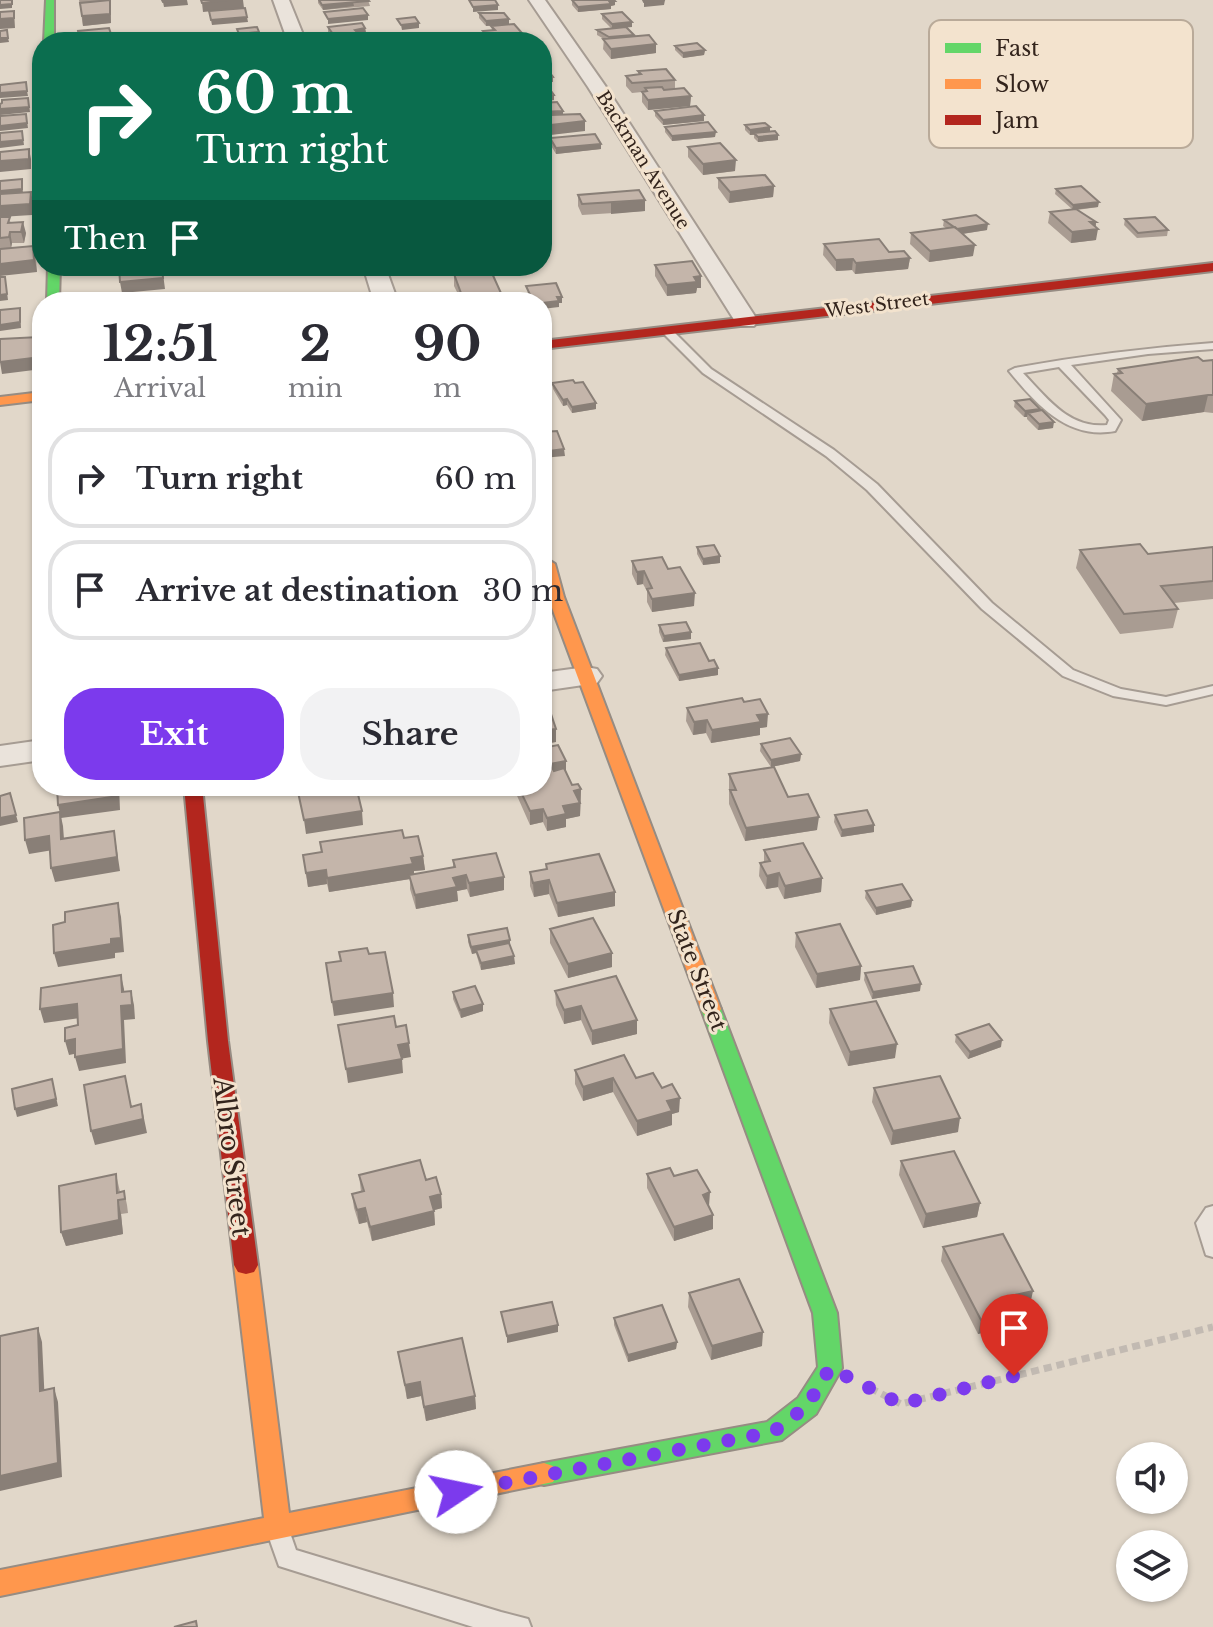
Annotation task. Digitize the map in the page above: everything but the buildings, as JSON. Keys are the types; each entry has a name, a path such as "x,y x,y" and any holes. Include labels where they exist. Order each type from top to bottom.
{"street":[{"path":"49,32 50,0"},
{"path":"281,0 293,32"},
{"name":"Backman Avenue","path":"537,0 597,87 746,321"},
{"name":"West Street","path":"552,344 1213,267"},
{"path":"0,401 32,397"},
{"name":"State Street","path":"552,582 825,1313 827,1373"},
{"path":"552,681 586,676"},
{"path":"0,756 32,751"},
{"name":"Albro Street","path":"194,796 220,1057 278,1527"},
{"path":"0,1583 773,1432 807,1406 827,1373"}],"lane":[{"path":"667,331 707,371 830,453 872,487 987,606 1068,673 1118,693 1166,701 1213,690"},
{"path":"1062,363 1115,420 1111,428 1097,431 1071,426 1015,371 1062,363 1148,351 1213,346"},
{"path":"1213,1214 1206,1223 1213,1249"},
{"path":"278,1527 287,1558 519,1627"}],"path":[{"path":"827,1373 901,1404 1213,1327"}],"traffic: fast":[{"path":"49,32 50,0"},
{"path":"53,292 54,276"},
{"path":"544,1474 773,1432 807,1406 830,1368 825,1313 711,1009"}],"traffic: slow":[{"path":"0,401 32,397"},
{"path":"552,582 711,1009"},
{"path":"246,1265 278,1527"},
{"path":"0,1583 544,1474"}],"traffic: jam":[{"path":"552,344 1213,267"},
{"path":"194,796 218,1041 246,1265"}],"route":[{"path":"456,1492 773,1432 807,1406 830,1368 901,1404 1014,1376"}]}
